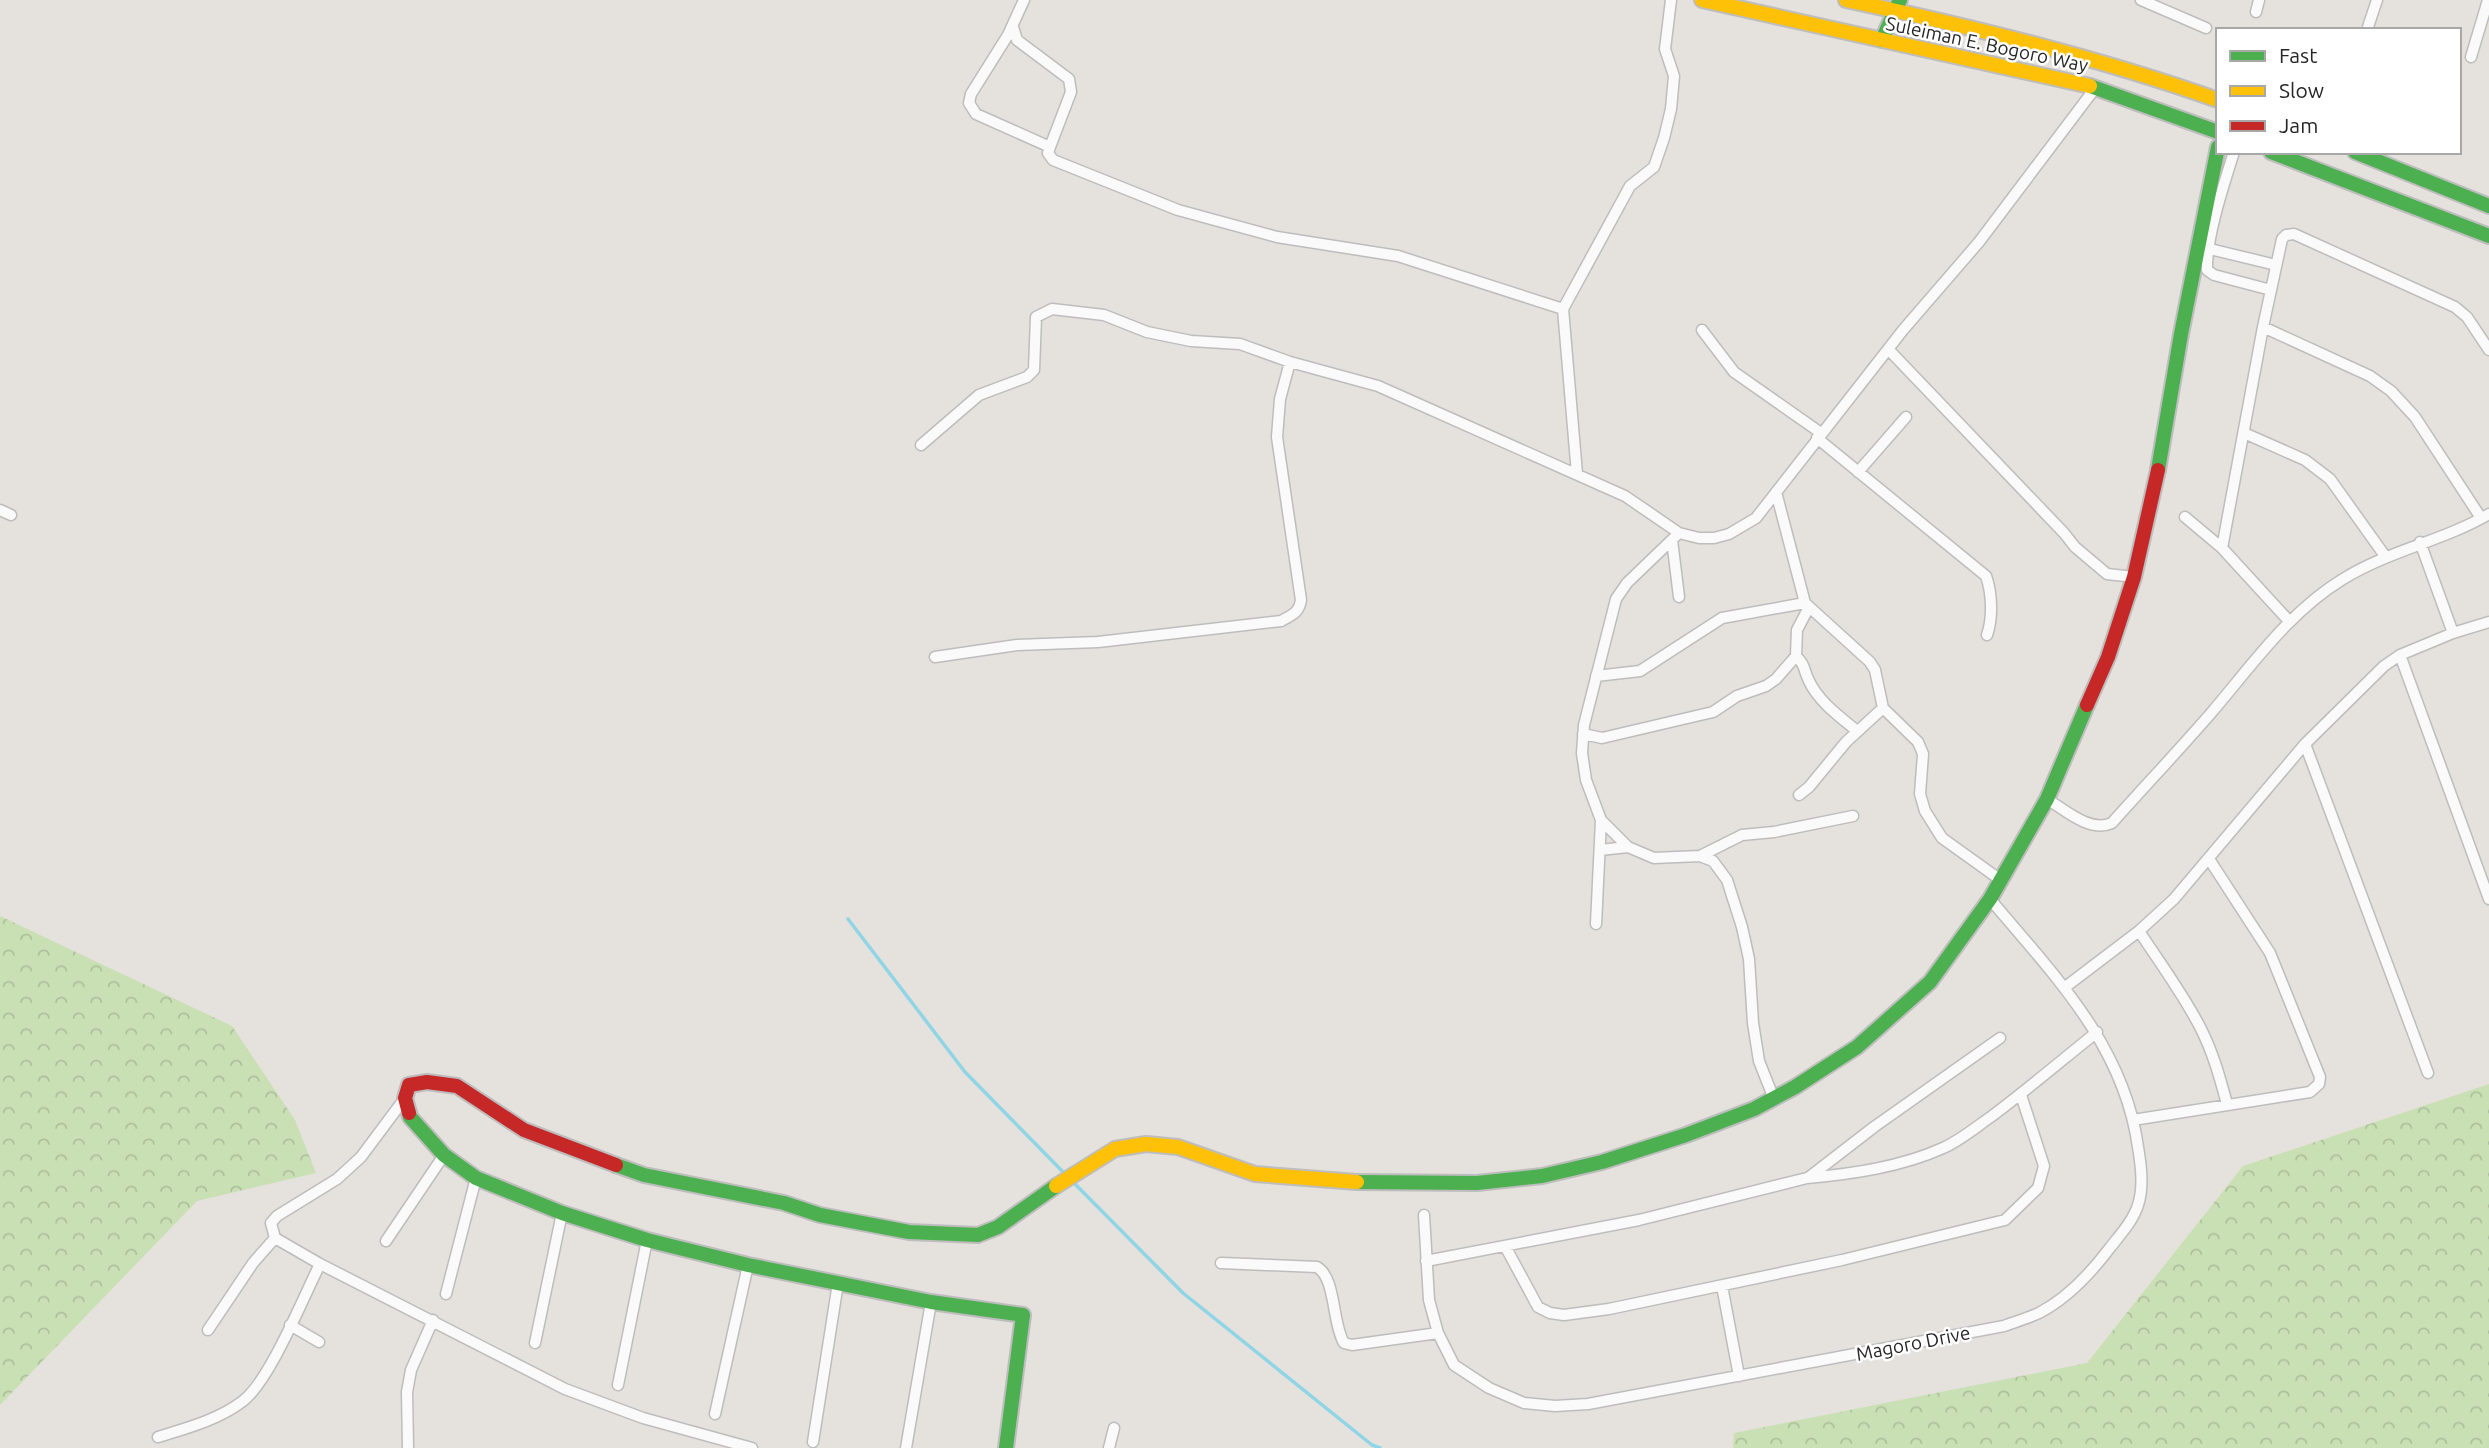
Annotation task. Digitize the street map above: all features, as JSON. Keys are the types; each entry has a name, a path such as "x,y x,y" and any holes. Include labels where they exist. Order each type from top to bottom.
{"street":[{"path":"1024,0 1013,27 971,94 969,103 976,114 1049,147"},
{"path":"1577,474 1563,309 1630,186 1654,167 1661,148 1671,109 1674,76 1665,48 1671,0"},
{"name":"Suleiman E. Bogoro Way","path":"1702,0 2096,87 2216,131"},
{"name":"Suleiman E. Bogoro Way","path":"1846,0 1898,5 2113,65 2216,99"},
{"path":"2141,0 2206,28"},
{"path":"2256,12 2259,0"},
{"path":"2368,28 2377,0"},
{"path":"2470,57 2488,0"},
{"path":"1882,40 1898,5"},
{"path":"1013,27 1017,40 1069,79 1071,84 1072,92 1049,147 1048,153 1053,160 1178,210 1277,237 1398,256 1563,309"},
{"path":"1004,41 1017,40"},
{"path":"921,445 979,395 1027,377 1034,370 1036,317 1052,309 1104,315 1147,332 1191,341 1240,344 1290,362 1378,386 1633,500 1676,537 1714,538 1729,534 1756,518 1921,307 1979,242 2096,87"},
{"path":"752,1448 643,1418 565,1389 320,1264 275,1238 271,1223 277,1216 337,1179 353,1164 405,1098 409,1086 427,1082 457,1086 524,1130 644,1175 909,1232 978,1235 998,1227 1038,1197 1115,1149 1146,1144 1178,1147 1255,1174 1336,1182 1477,1183 1529,1177 1614,1158 1697,1131 1774,1099 1857,1047 1930,982 2002,881 2047,799 2108,657 2134,577 2164,442 2181,334 2217,154"},
{"path":"2234,154 2207,270 2214,275 2271,290"},
{"path":"2277,154 2489,236"},
{"path":"2360,154 2489,206"},
{"path":"2222,548 2263,327 2282,239 2286,235 2294,234 2455,307 2467,317 2489,350"},
{"path":"2210,249 2276,265"},
{"path":"2047,799 2091,825 2099,827 2112,823 2289,621 2335,584 2385,556 2485,516 2415,417 2391,391 2370,376 2263,327"},
{"path":"1702,330 1734,372 1819,435 1858,472 1986,576 1990,595 1990,626 1987,635"},
{"path":"1888,349 2075,547 2107,574 2134,577"},
{"path":"935,657 1017,645 1098,642 1281,621 1294,614 1299,609 1301,600 1277,437 1280,399 1290,362"},
{"path":"1858,472 1906,417"},
{"path":"2244,433 2305,460 2330,479 2385,556"},
{"path":"1776,492 1807,605 1870,663 1875,670 1883,708 1918,742 1923,754 1920,794 1925,811 1942,838 2002,881"},
{"path":"0,510 11,515"},
{"path":"2185,517 2222,548 2289,621"},
{"path":"1676,537 1679,597"},
{"path":"1596,924 1601,820 1586,780 1582,753 1583,734 1616,599 1621,590 1676,537"},
{"path":"2420,542 2453,633"},
{"path":"1583,734 1602,737 1713,712 1737,696 1771,684 1796,656 1797,630 1807,605"},
{"path":"1597,676 1640,671 1722,618 1807,605"},
{"path":"2064,988 2139,931 2174,899 2305,744 2372,677 2400,655 2453,633 2489,622"},
{"path":"2400,655 2489,899"},
{"path":"1796,656 1805,665 1809,681 1820,697 1857,731"},
{"path":"1799,795 1810,787 1857,731 1883,708"},
{"path":"2305,744 2428,1073"},
{"path":"1601,820 1628,847 1654,859 1700,856 1742,835 1774,832 1853,816"},
{"path":"1600,850 1628,847"},
{"path":"1700,856 1713,861 1727,880 1742,927 1749,960 1753,1023 1759,1061 1774,1099"},
{"path":"2133,1120 2310,1092 2319,1084 2320,1077 2270,953 2209,859"},
{"name":"Magoro Drive","path":"1424,1215 1429,1300 1438,1333 1454,1366 1489,1388 1524,1403 1555,1406 1588,1404 2004,1326 2039,1313 2088,1278 2134,1216 2139,1203 2140,1163 2133,1120 2118,1075 2097,1032 1990,899"},
{"path":"2139,931 2202,1030 2227,1104"},
{"path":"1426,1261 1639,1220 1807,1178 1903,1162 1927,1154 1961,1138 2021,1095 2097,1032"},
{"path":"1807,1178 2000,1038"},
{"path":"1505,1246 1538,1307 1550,1313 1564,1315 1609,1309 1722,1286 2005,1220 2038,1188 2044,1166 2021,1095"},
{"path":"405,1098 410,1117 444,1155 476,1178 562,1213 647,1240 748,1265 931,1302 1023,1315 1006,1448"},
{"path":"386,1241 444,1155"},
{"path":"446,1294 476,1178"},
{"path":"535,1343 562,1213"},
{"path":"208,1330 253,1263 275,1238"},
{"path":"618,1385 647,1240"},
{"path":"1220,1263 1317,1267 1324,1271 1339,1334 1344,1343 1352,1345 1438,1333"},
{"path":"158,1437 207,1422 243,1401 271,1363 320,1264"},
{"path":"715,1414 748,1265"},
{"path":"813,1442 838,1283"},
{"path":"1722,1286 1739,1376"},
{"path":"906,1448 931,1302"},
{"path":"408,1448 407,1392 411,1370 433,1320"},
{"path":"290,1325 319,1342"},
{"path":"1109,1448 1114,1428"},
{"path":"710,1436 710,1448"}],"green space":[{"path":"0,916 232,1026 295,1120 316,1173 197,1201 0,1405"},
{"path":"2489,1084 2489,1448 1733,1448 1734,1433 2087,1363 2243,1166"}],"waterway":[{"path":"848,919 965,1072 1066,1175"},
{"path":"1072,1181 1183,1293 1372,1445 1380,1448"}],"traffic: fast":[{"path":"1882,40 1900,0"},
{"path":"2090,86 2216,131"},
{"path":"2158,470 2181,334 2217,154"},
{"path":"2276,154 2489,236"},
{"path":"2360,154 2489,206"},
{"path":"1357,1182 1477,1183 1542,1176 1602,1162 1686,1135 1754,1109 1795,1087 1857,1047 1930,982 1990,899 2047,799 2087,705"},
{"path":"409,1113 444,1155 476,1178 562,1213 647,1240 748,1265 931,1302 1023,1315 1006,1448"},
{"path":"616,1165 644,1175 909,1232 978,1235 998,1227 1056,1186"}],"traffic: slow":[{"path":"1702,0 2090,86"},
{"path":"1846,0 2034,44 2216,99"},
{"path":"1056,1186 1115,1149 1146,1144 1178,1147 1255,1174 1357,1182"}],"traffic: jam":[{"path":"2087,705 2108,657 2134,577 2158,470"},
{"path":"409,1113 405,1098 409,1085 427,1082 457,1086 524,1130 616,1165"}]}
